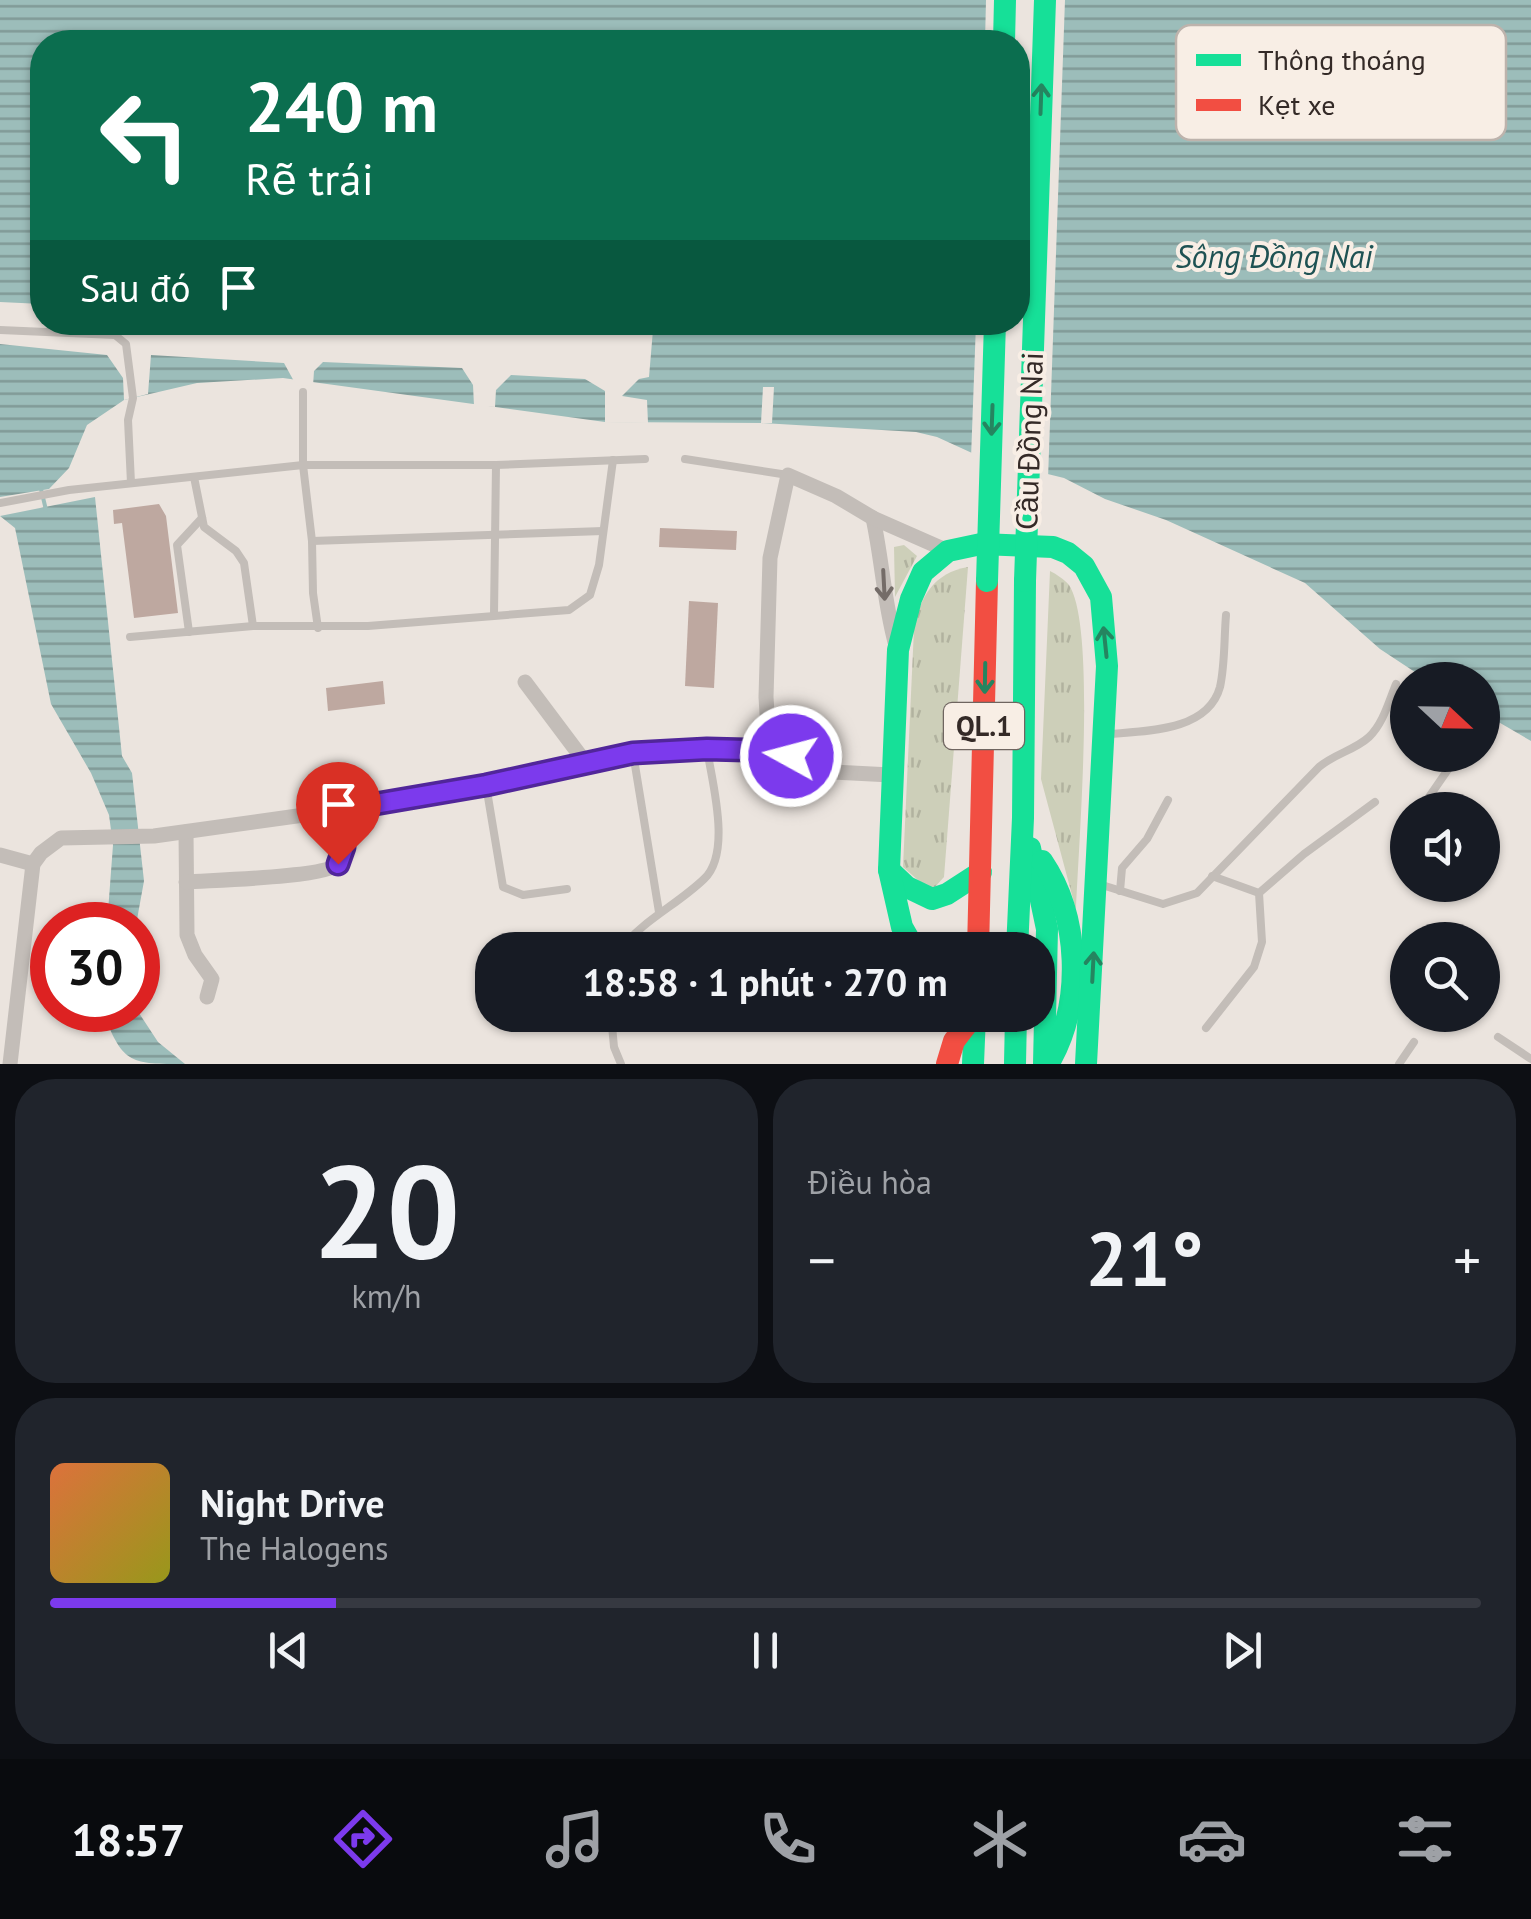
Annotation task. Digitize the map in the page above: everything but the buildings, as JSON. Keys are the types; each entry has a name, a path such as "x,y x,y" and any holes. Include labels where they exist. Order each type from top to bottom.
{"highway":[{"path":"1004,30 1005,0"},
{"name":"Cầu Đồng Nai","path":"1023,818 1025,581 1045,0"},
{"name":"Cầu Đồng Nai","path":"981,872 995,335"},
{"path":"905,932 889,870 898,650 911,600 923,572 948,551 980,544 1053,547 1084,566 1100,597 1108,666 1109,887 1086,1064"},
{"name":"QL.1","path":"1023,818 1047,930 1046,1064"},
{"name":"QL.1","path":"1018,932 1023,818"},
{"path":"889,870 920,895 932,898 948,894 981,872"},
{"name":"QL.1","path":"979,932 981,872"},
{"path":"947,1064 961,1032"},
{"path":"973,1064 974,1032"},
{"path":"1015,1064 1016,1032"}],"street":[{"path":"769,746 766,697 770,558 788,475 948,551"},
{"path":"873,518 886,608 898,650"},
{"path":"525,682 585,762"},
{"path":"10,1064 33,864 40,853 61,838 186,832 340,810 486,785 633,753 769,746 833,772 891,775"},
{"path":"186,882 310,874 334,868 344,847 340,810"},
{"path":"186,832 188,935 195,955 212,979 207,997"},
{"path":"0,856 33,864"}],"lane":[{"path":"0,330 30,331"},
{"path":"115,335 126,344 133,398 128,420 131,484"},
{"path":"303,392 312,594 318,628"},
{"path":"684,458 788,475"},
{"path":"0,503 69,490 304,465 496,465 645,459"},
{"path":"130,637 252,626 318,628 569,610 590,595 613,460"},
{"path":"494,614 496,465"},
{"path":"194,477 204,528 236,551 244,563 252,626"},
{"path":"189,632 177,545 202,518"},
{"path":"312,541 604,530"},
{"path":"1106,735 1168,728 1202,714 1215,700 1220,685 1226,616"},
{"path":"1168,800 1147,839 1109,887 1164,904 1196,893 1330,758 1368,738 1390,698"},
{"path":"638,932 708,876 718,851 719,822 707,749"},
{"path":"633,753 659,912"},
{"path":"486,785 503,887 523,895 567,889"},
{"path":"1258,893 1376,802"},
{"path":"1212,876 1258,893"},
{"path":"1206,1028 1254,967 1262,942 1258,893"},
{"path":"613,1032 621,1064"},
{"path":"1498,1038 1531,1059"},
{"path":"1399,1064 1414,1042"}],"green space":[{"path":"904,545 917,556 895,597 894,547"},
{"path":"968,567 944,877 935,887 927,888 903,867 914,629 930,588 946,575"},
{"path":"1050,571 1069,585 1082,645 1084,740 1076,910 1041,779"}],"water":[{"name":"Sông Đồng Nai","path":"0,0 1531,0 1531,741 1500,723 1500,662 1400,662 1305,583 1064,478 983,458 916,432 761,423 605,422 283,378 197,383 124,400 87,425 69,468 49,489 0,497"},
{"path":"95,497 122,756 132,773 144,881 140,902 109,902 113,845 109,815 91,773 51,704 15,528 0,516"},
{"path":"112,1032 151,1032 185,1064 140,1061 130,1057"}],"pier":[{"path":"986,0 1065,0 1048,479 971,458 976,335 1030,335 1030,30 985,30"},
{"path":"0,302 30,303 30,335 653,335 649,377 639,379 622,396 647,400 648,423 605,422 605,391 585,379 511,375 496,390 495,407 474,406 473,385 462,368 323,362 314,371 313,386 296,385 284,363 151,355 148,394 124,400 123,378 107,355 0,344"},
{"path":"763,387 774,387 772,423 761,423"}],"waterway":[{"path":"40,485 46,510"}],"traffic: fast":[{"path":"1004,30 1005,0"},
{"path":"1025,581 1045,0"},
{"path":"987,581 995,335"},
{"path":"905,932 889,870 898,650 911,599 923,572 948,551 981,544 1053,547 1068,553 1084,566 1101,597 1107,666 1086,1064"},
{"path":"1018,932 1025,581"},
{"path":"1030,848 1047,929 1044,1064"},
{"path":"1042,861 1064,908 1073,960 1068,1013 1050,1061"},
{"path":"889,870 907,887 932,899 981,872"},
{"path":"973,1064 974,1032"},
{"path":"1015,1064 1016,1032"}],"traffic: jam":[{"path":"978,932 987,581"},
{"path":"947,1064 961,1032"}],"route":[{"path":"338,864 344,847 340,810 486,785 633,753 769,746 791,756"}]}
